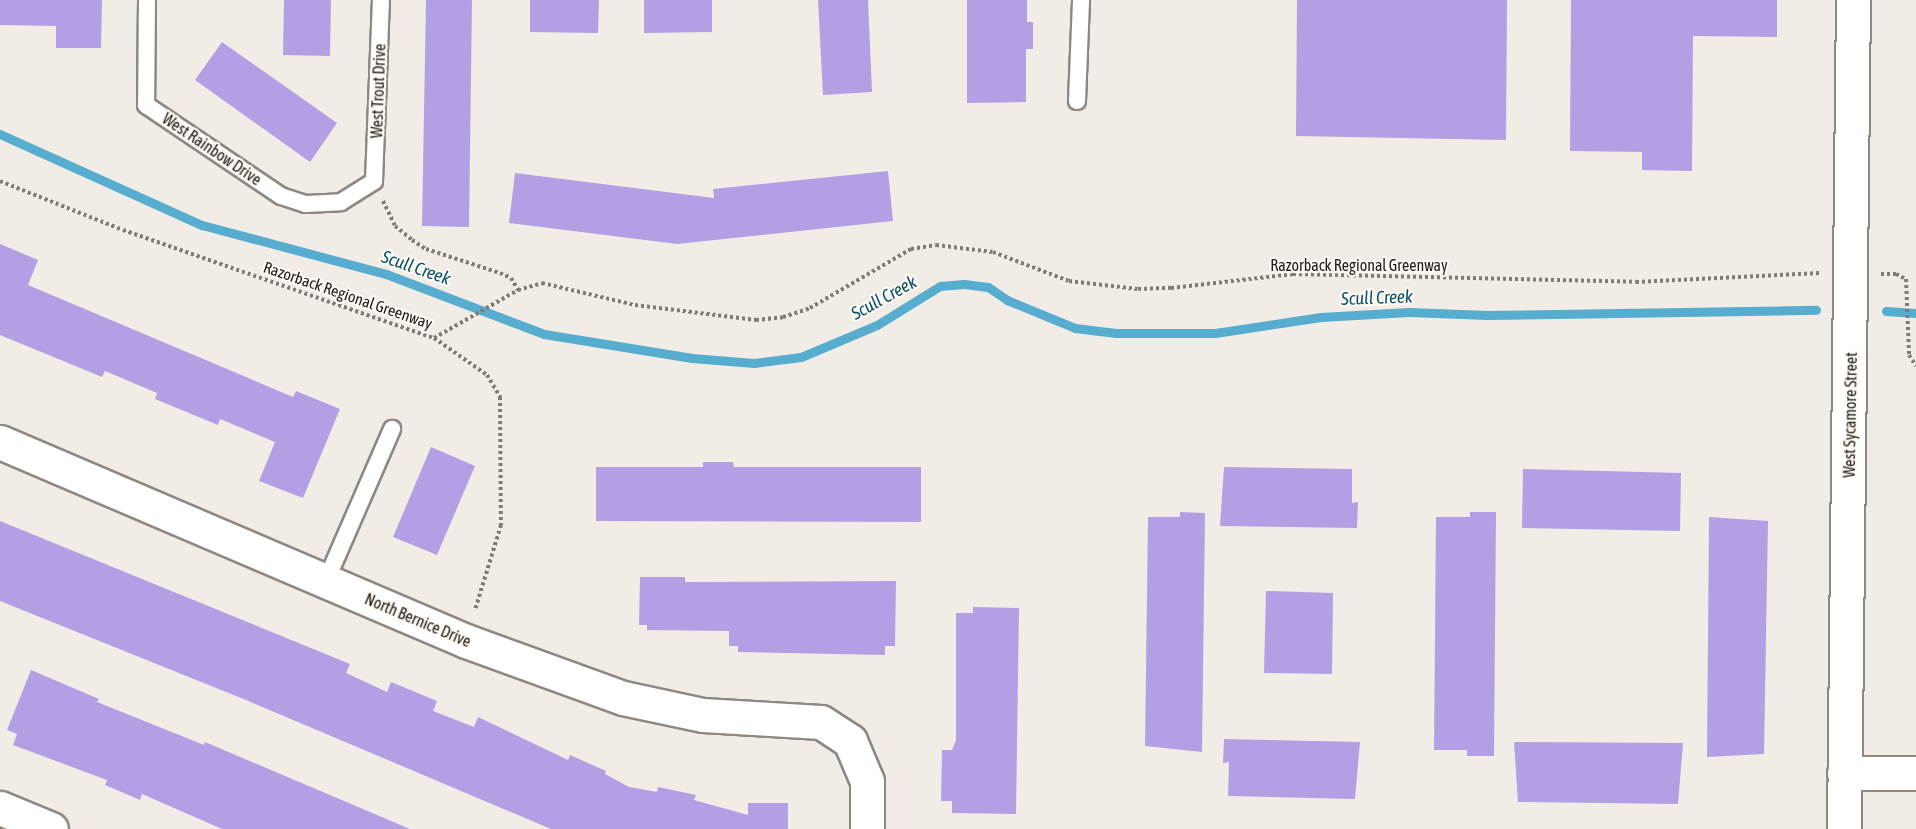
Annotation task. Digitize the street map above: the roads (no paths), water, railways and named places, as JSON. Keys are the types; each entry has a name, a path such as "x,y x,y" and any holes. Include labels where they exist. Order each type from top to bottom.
{"street":[{"name":"West Sycamore Street","path":"1844,829 1853,0"},
{"name":"North Bernice Drive","path":"0,442 466,641 623,698 703,715 821,722 850,741 867,781 867,829"},
{"path":"1844,773 1916,773"},
{"path":"0,808 51,829"}],"lane":[{"name":"West Rainbow Drive","path":"147,0 146,105 281,196 306,204 341,201 374,181"},
{"name":"West Trout Drive","path":"374,181 381,0"},
{"path":"1077,101 1081,0"},
{"path":"326,581 392,429"}],"waterway":[{"name":"Scull Creek","path":"0,134 202,225 386,274 544,334 692,358 754,363 801,357 877,325 940,286 964,284 988,287 1007,300 1075,328 1116,333 1215,333 1321,317 1409,312 1487,315 1816,310"},
{"name":"Scull Creek","path":"1886,311 1916,313"}]}
